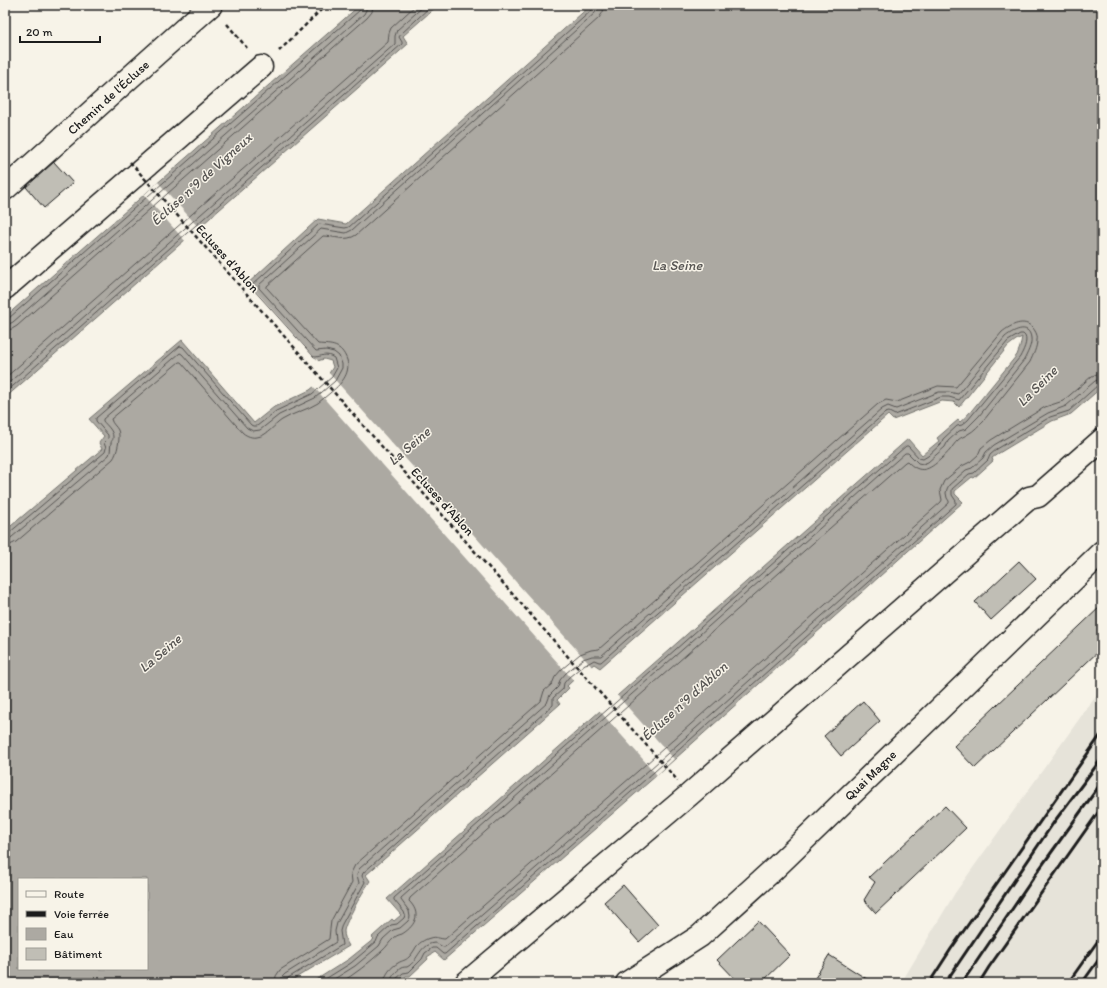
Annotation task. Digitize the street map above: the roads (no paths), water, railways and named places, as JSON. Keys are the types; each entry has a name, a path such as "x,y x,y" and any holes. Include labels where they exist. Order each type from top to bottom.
{"main road":[{"name":"Chemin de l'Écluse","path":"5,189 211,5"},
{"path":"5,288 261,68"},
{"path":"466,983 689,795 1029,498 1038,496 1102,440"},
{"name":"Quai Magne","path":"627,983 700,936 774,869 1102,552"}],"water":[{"name":"Écluse n°9 de Vigneux","path":"360,5 438,5 403,36 408,44 5,398 5,317"},
{"name":"La Seine","path":"591,5 1102,5 1102,387 1071,414 1052,421 992,458 993,461 974,478 972,477 955,491 955,494 963,502 657,775 444,960 435,952 427,957 428,959 410,976 406,976 398,983 311,983 349,959 374,939 372,937 392,919 394,921 401,915 387,899 908,439 922,455 939,441 937,438 958,420 960,422 972,410 1017,355 1022,337 1008,346 959,407 954,402 942,401 893,420 888,415 600,668 594,664 589,668 587,667 567,686 569,688 557,700 560,704 366,875 370,881 351,913 344,931 345,938 349,946 287,983 5,983 5,531 102,449 99,443 104,436 89,419 182,340 254,423 274,407 310,390 328,375 333,367 331,361 324,359 314,362 245,286 318,219 346,224"}],"railway":[{"path":"929,983 951,949 1102,733"},
{"path":"945,983 1054,822 1102,758"},
{"path":"962,983 1038,871 1102,782"},
{"path":"979,983 1102,807"},
{"path":"1068,983 1102,935"},
{"path":"1082,983 1102,955"}],"water label":[{"name":"Écluse n°9 d'Ablon","path":"684,701"}]}
